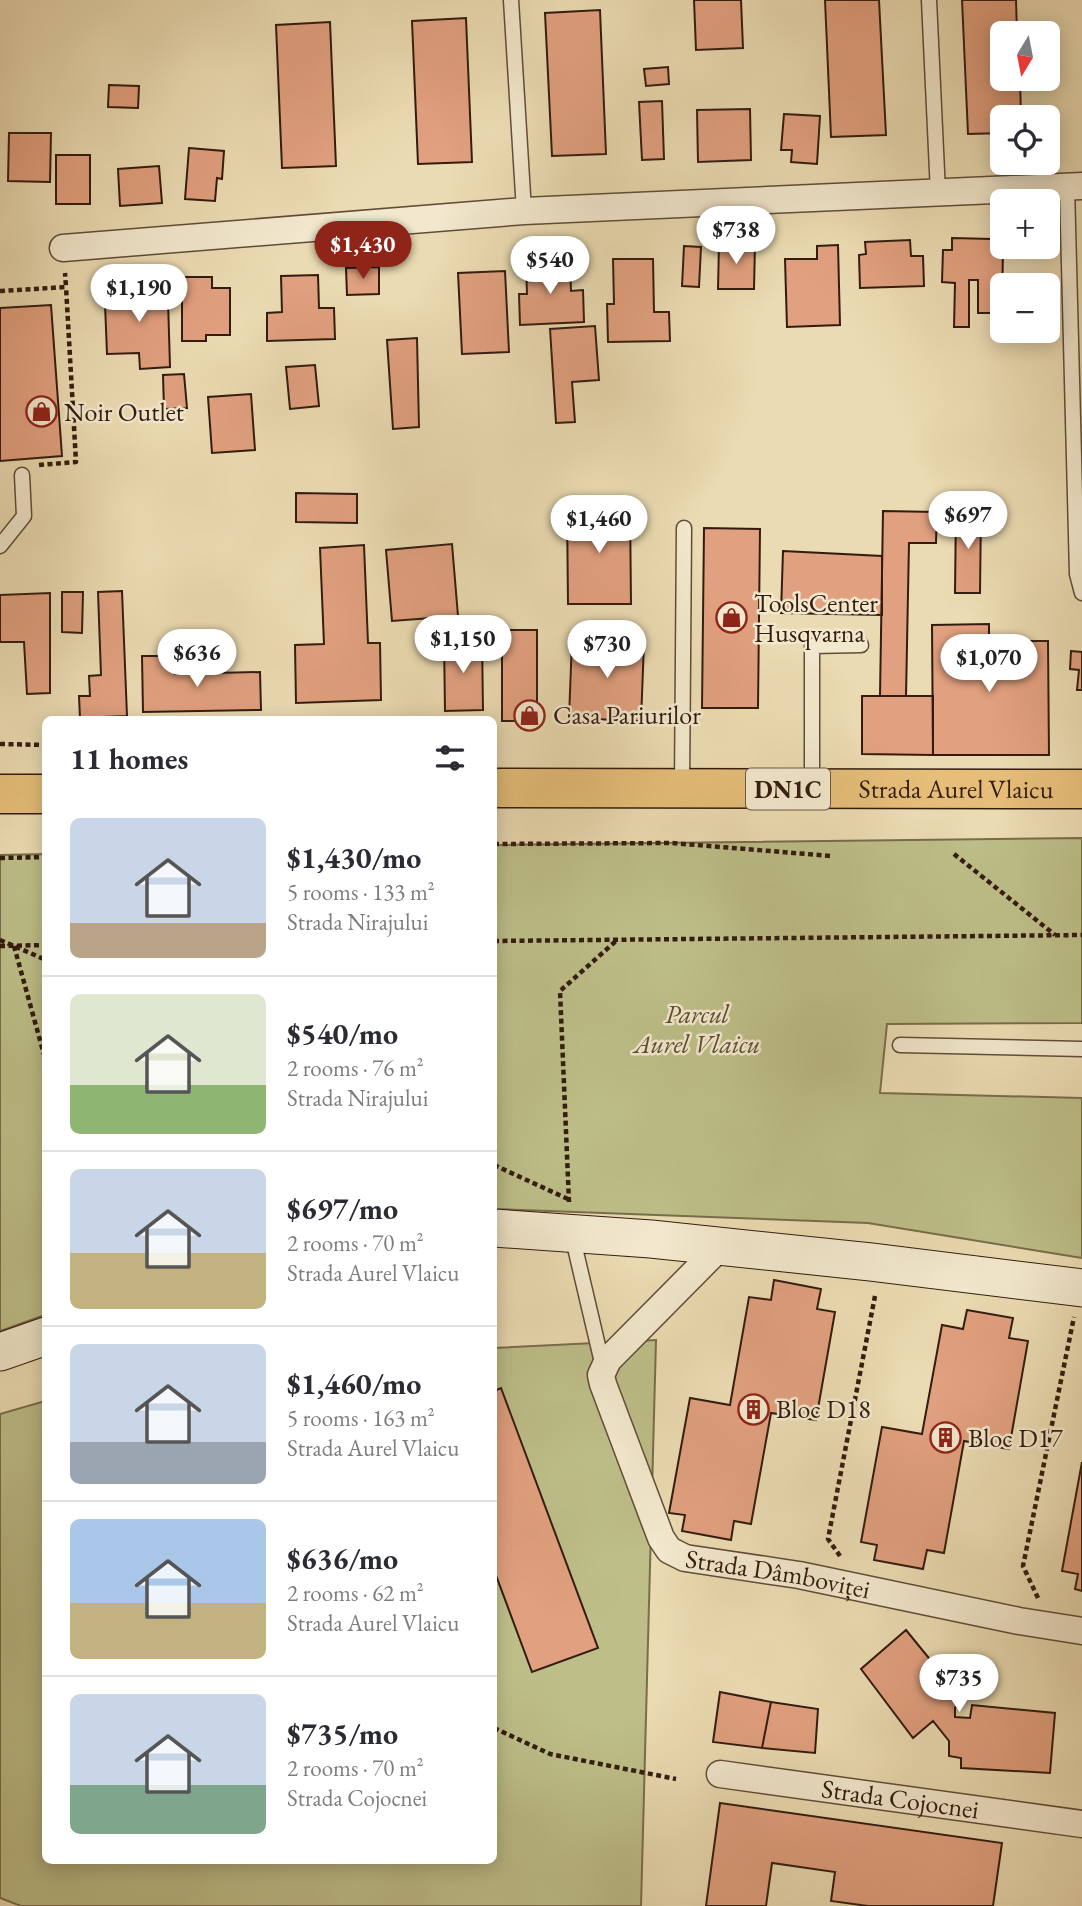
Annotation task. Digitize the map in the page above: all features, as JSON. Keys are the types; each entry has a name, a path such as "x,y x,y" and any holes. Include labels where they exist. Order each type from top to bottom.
{"main road":[{"name":"Strada Aurel Vlaicu","path":"497,789 1082,789"},
{"path":"0,794 42,794"}],"street":[{"path":"63,248 524,211 1074,186"},
{"path":"497,1228 570,1217 720,1247 1081,1287"},
{"path":"603,1367 720,1247"},
{"path":"0,1352 42,1337"},
{"name":"Strada Dâmboviței","path":"603,1367 603,1384 661,1538 669,1550 685,1558 862,1587 1082,1631"},
{"name":"Strada Cojocnei","path":"720,1774 1082,1824"}],"lane":[{"path":"511,0 524,211"},
{"path":"929,0 937,193"},
{"path":"1074,186 1077,574 1082,593"},
{"path":"0,546 24,516 22,475"},
{"path":"682,788 684,528"},
{"path":"812,789 812,646 861,645"},
{"path":"900,1045 1082,1049"},
{"path":"570,1217 603,1367"}],"path":[{"path":"38,465 76,463 63,248"},
{"path":"0,291 65,287"},
{"path":"0,744 42,745"},
{"path":"497,844 672,843 831,856"},
{"path":"954,855 1056,935"},
{"path":"0,858 42,857"},
{"path":"497,941 1082,935"},
{"path":"0,940 42,958"},
{"path":"570,1217 560,990 617,940"},
{"path":"0,946 42,945"},
{"path":"14,946 42,1048"},
{"path":"497,1167 570,1217"},
{"path":"862,1587 828,1539 875,1298 874,1284 868,1282 871,1262"},
{"path":"1052,1627 1023,1566 1081,1287"},
{"path":"497,1729 551,1754 676,1779"}],"green space":[{"name":"Parcul Aurel Vlaicu","path":"1082,838 1082,1023 887,1024 880,1093 1082,1098 1082,1258 868,1223 497,1209 497,845"},
{"path":"42,854 42,1316 0,1331 0,855"},
{"path":"656,1340 641,1906 21,1906 0,1898 0,1414 42,1402 42,1864 497,1864 497,1348"}],"building":[{"path":"694,0 741,0 743,48 696,50"},
{"path":"825,0 879,0 886,135 831,137"},
{"path":"962,0 1016,0 1017,21 990,21 990,91 1020,91 1021,105 990,105 990,133 968,134"},
{"path":"600,10 606,154 552,156 545,13"},
{"path":"466,18 472,162 418,164 412,21"},
{"path":"330,22 336,166 282,168 276,25"},
{"path":"668,67 669,84 646,86 644,69"},
{"path":"109,85 139,86 138,108 108,107"},
{"path":"662,101 664,159 642,160 639,102"},
{"path":"750,109 751,160 698,162 697,110"},
{"path":"784,114 820,116 817,164 791,162 792,150 781,150"},
{"path":"9,133 51,133 50,182 8,181"},
{"path":"189,148 224,151 222,179 217,178 215,201 185,199"},
{"path":"56,155 90,155 90,204 56,204"},
{"path":"159,166 162,203 120,206 118,169"},
{"path":"952,238 990,239 990,259 1003,259 1003,273 990,273 990,313 978,313 978,280 969,280 969,327 954,327 955,283 942,282 943,250 952,250"},
{"path":"910,240 911,256 923,256 924,286 860,288 859,255 866,254 865,242"},
{"path":"719,244 755,244 754,289 718,289"},
{"path":"838,245 840,325 787,327 785,259 817,259 817,246"},
{"path":"684,246 701,247 699,287 682,286"},
{"path":"613,259 653,259 654,312 669,312 670,341 608,342 607,304 614,304"},
{"path":"570,262 571,291 583,290 584,322 520,325 519,294 527,294 526,264"},
{"path":"379,267 379,294 347,295 346,268"},
{"path":"505,271 509,352 462,354 458,273"},
{"path":"318,275 319,308 334,308 335,339 267,341 267,313 282,312 281,276"},
{"path":"182,277 212,277 212,288 230,288 230,335 206,335 206,341 182,341"},
{"path":"157,282 157,301 168,300 170,367 140,369 139,353 107,354 105,304 115,303 114,283"},
{"path":"51,305 62,456 0,461 0,308"},
{"path":"595,326 599,380 572,382 575,422 556,423 550,329"},
{"path":"417,338 419,427 393,429 387,340"},
{"path":"315,365 319,406 290,409 286,367"},
{"path":"184,374 187,408 164,409 163,375"},
{"path":"251,394 255,450 212,453 208,397"},
{"path":"296,493 357,494 357,523 296,522"},
{"path":"567,506 630,506 631,604 568,604"},
{"path":"981,509 980,593 955,593 956,510"},
{"path":"883,511 937,512 936,543 909,543 906,696 880,696"},
{"name":"ToolsCenter Husqvarna","path":"704,528 760,529 758,708 702,708"},
{"path":"452,544 458,616 392,621 386,550"},
{"path":"364,545 368,643 380,643 381,700 296,703 295,645 324,644 320,548"},
{"path":"783,551 882,556 882,615 781,613"},
{"path":"122,591 127,716 80,716 79,696 90,696 89,676 101,675 98,592"},
{"path":"62,592 83,592 82,633 62,632"},
{"path":"50,593 50,693 27,694 24,642 0,642 0,595"},
{"path":"989,624 989,641 1048,641 1049,755 933,755 932,625"},
{"path":"502,630 537,630 537,721 502,721"},
{"path":"444,640 482,640 483,710 445,711"},
{"path":"572,640 644,643 641,721 569,718"},
{"path":"1071,651 1082,652 1082,690 1077,690 1079,670 1070,669"},
{"path":"142,656 175,656 175,674 260,672 261,710 143,712"},
{"path":"862,696 933,696 933,755 862,754"},
{"name":"Bloc D18","path":"774,1280 821,1289 817,1309 835,1312 816,1420 771,1413 751,1524 734,1521 731,1540 682,1531 685,1515 669,1513 690,1398 730,1405 749,1297 771,1300"},
{"name":"Bloc D17","path":"967,1310 1013,1318 1009,1338 1028,1341 1009,1449 964,1441 944,1553 927,1550 923,1569 874,1560 877,1545 861,1542 882,1427 922,1434 942,1325 963,1329"},
{"path":"501,1388 598,1648 532,1672 497,1578 497,1390"},
{"path":"1082,1462 1082,1591 1075,1589 1078,1574 1062,1571"},
{"path":"906,1630 963,1700 955,1708 955,1717 970,1718 972,1705 1055,1713 1050,1773 961,1768 961,1758 949,1756 949,1741 933,1721 913,1738 861,1669"},
{"path":"720,1692 771,1702 762,1748 713,1742"},
{"path":"771,1702 818,1709 815,1753 762,1748"},
{"path":"720,1803 1002,1843 993,1906 868,1906 831,1901 835,1872 772,1863 766,1906 706,1906"}],"place":[{"name":"Noir Outlet","path":"41,412"},
{"name":"ToolsCenter Husqvarna","path":"731,618"},
{"name":"Casa Pariurilor","path":"530,715"},
{"name":"Bloc D18","path":"753,1409"},
{"name":"Bloc D17","path":"945,1438"}]}
